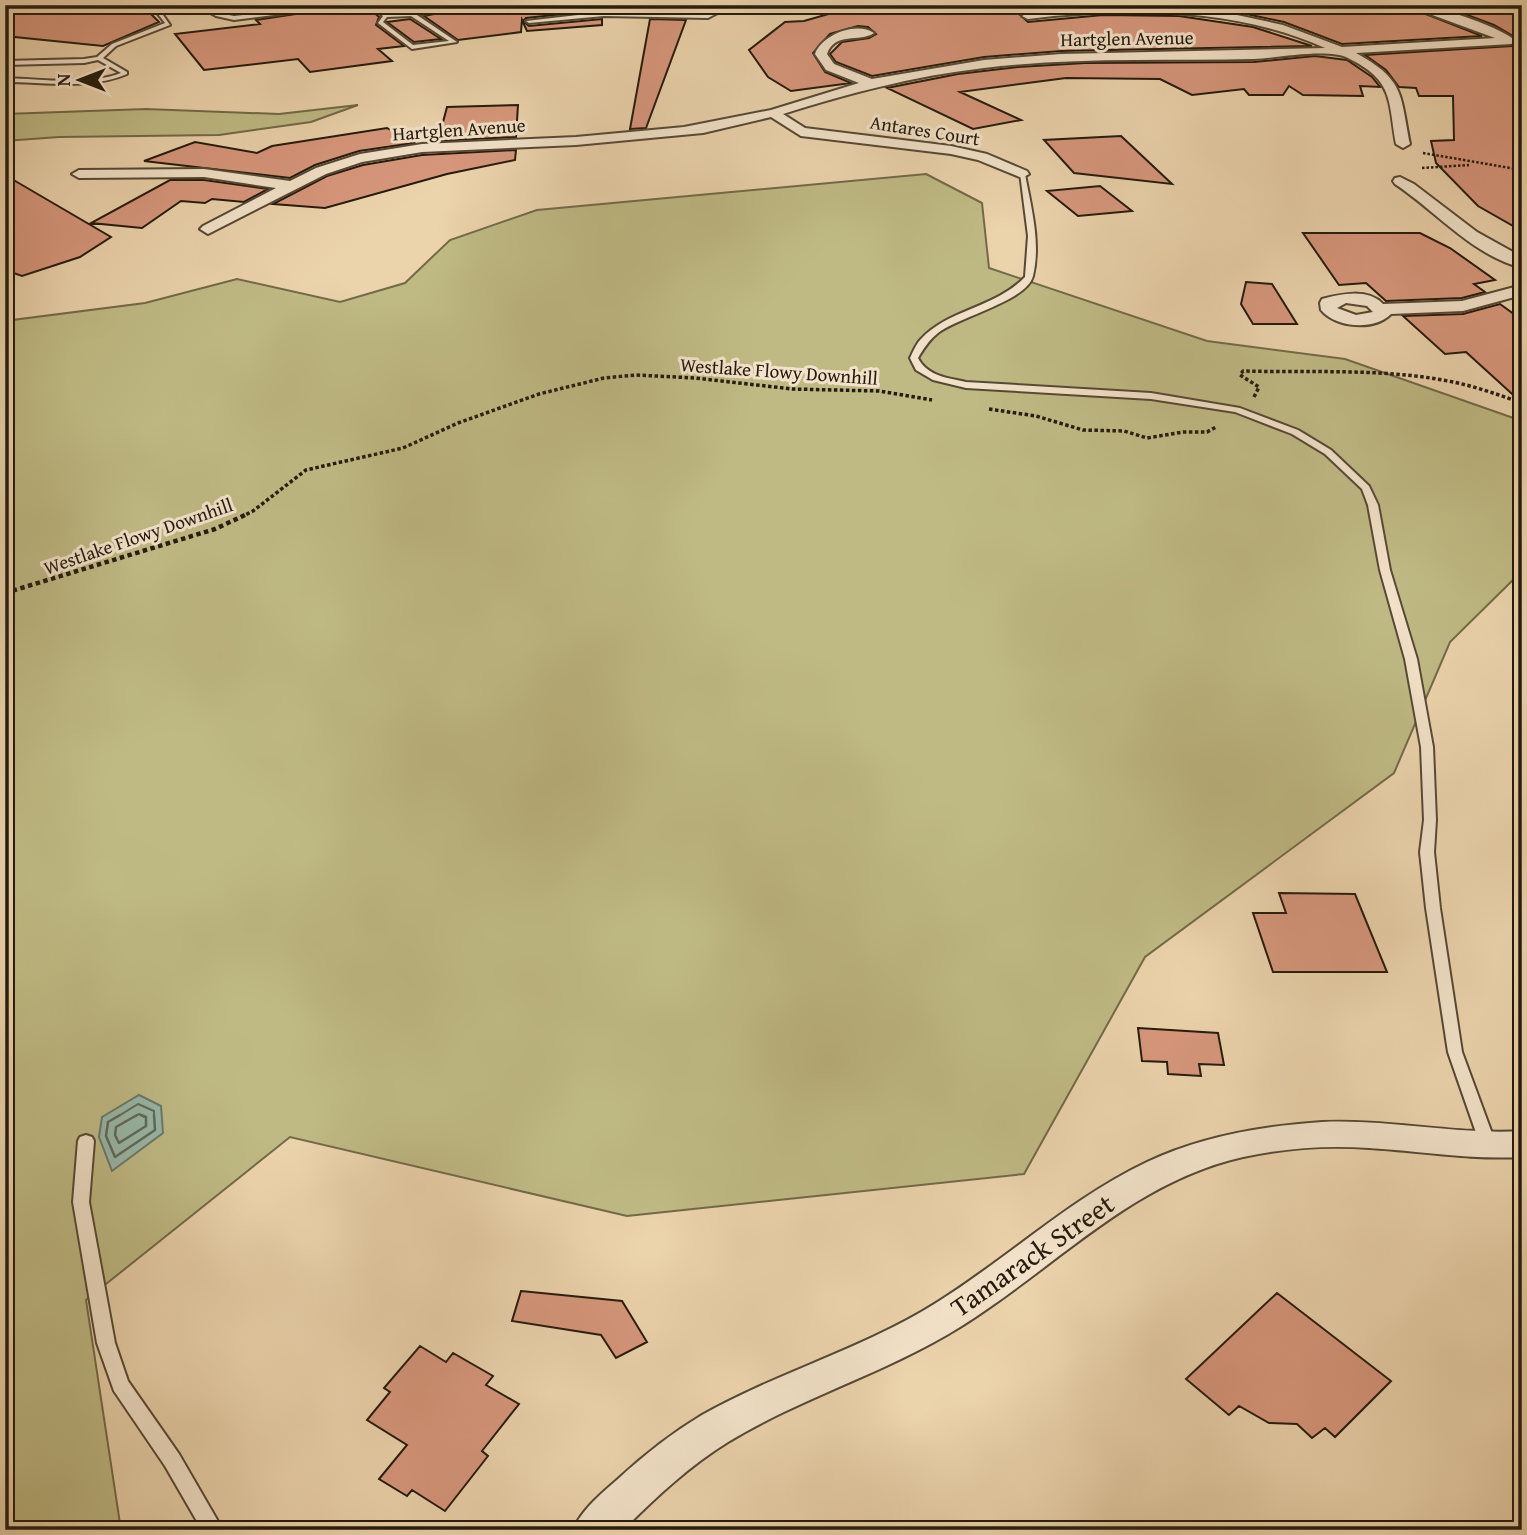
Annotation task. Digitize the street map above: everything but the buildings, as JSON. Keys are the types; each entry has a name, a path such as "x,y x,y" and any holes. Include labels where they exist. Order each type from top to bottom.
{"street":[{"path":"1410,5 1516,43"},
{"path":"1430,10 1460,5"},
{"path":"1028,16 1088,6 1192,12 1289,29 1343,51 1368,65 1391,86 1403,144"},
{"path":"868,33 836,37 825,44 821,54 830,67 870,83"},
{"name":"Hartglen Avenue","path":"208,229 346,161 413,149 567,142 733,125 870,83 984,64 1040,59 1232,56 1516,43"},
{"name":"Antares Court","path":"773,113 801,132 951,150 982,157 1022,174"},
{"path":"79,174 204,173 291,186"},
{"path":"1400,181 1423,195 1444,215 1480,241 1522,263"},
{"path":"1382,309 1463,306 1522,290"},
{"name":"Tamarack Street","path":"594,1530 688,1445 734,1418 900,1344 950,1314 1010,1272 1087,1212 1171,1165 1242,1144 1292,1137 1349,1134 1505,1146"}],"lane":[{"path":"5,62 66,63 99,58 114,45 168,24 153,5"},
{"path":"198,5 211,7 218,15 234,18 351,5"},
{"path":"371,5 386,16 412,15 474,5"},
{"path":"529,21 604,14 708,16 720,10 715,5"},
{"path":"386,16 380,22 412,47 454,43 412,15"},
{"path":"5,80 98,80 116,78 125,73 99,58"},
{"path":"1022,174 1032,236 1029,278 1010,297 941,327 917,349 914,358 919,368 936,378 966,385 1151,396 1237,410 1295,432 1328,452 1366,488 1373,505 1385,570 1411,659 1427,747 1430,820 1427,852 1430,885 1455,1052 1505,1146"},
{"path":"86,1141 81,1202 106,1343 120,1385 172,1460 214,1530"}],"path":[{"path":"1403,144 1425,155 1522,170"},
{"path":"1400,181 1417,169 1477,164"},
{"path":"987,408 1036,416 1083,430 1124,431 1147,438 1183,432 1207,432 1222,424 1227,414 1246,407 1259,387 1240,375 1243,371 1255,370 1373,374 1437,380 1470,386 1522,403"},
{"name":"Westlake Flowy Downhill","path":"5,593 215,529 253,511 306,470 403,448 458,423 579,383 636,375 695,378 792,389 879,391 937,401"}],"shaded area":[{"path":"358,105 311,122 219,135 59,137 5,141 5,114 146,109 279,114"},
{"path":"926,174 982,203 989,268 1207,341 1345,359 1522,421 1522,571 1450,642 1394,773 1145,957 1024,1174 627,1216 290,1137 86,1300 121,1530 5,1530 5,321 145,303 237,279 340,302 405,283 450,240 537,210"}],"water":[{"path":"139,1095 161,1106 163,1133 112,1171 99,1137 102,1117"}]}
